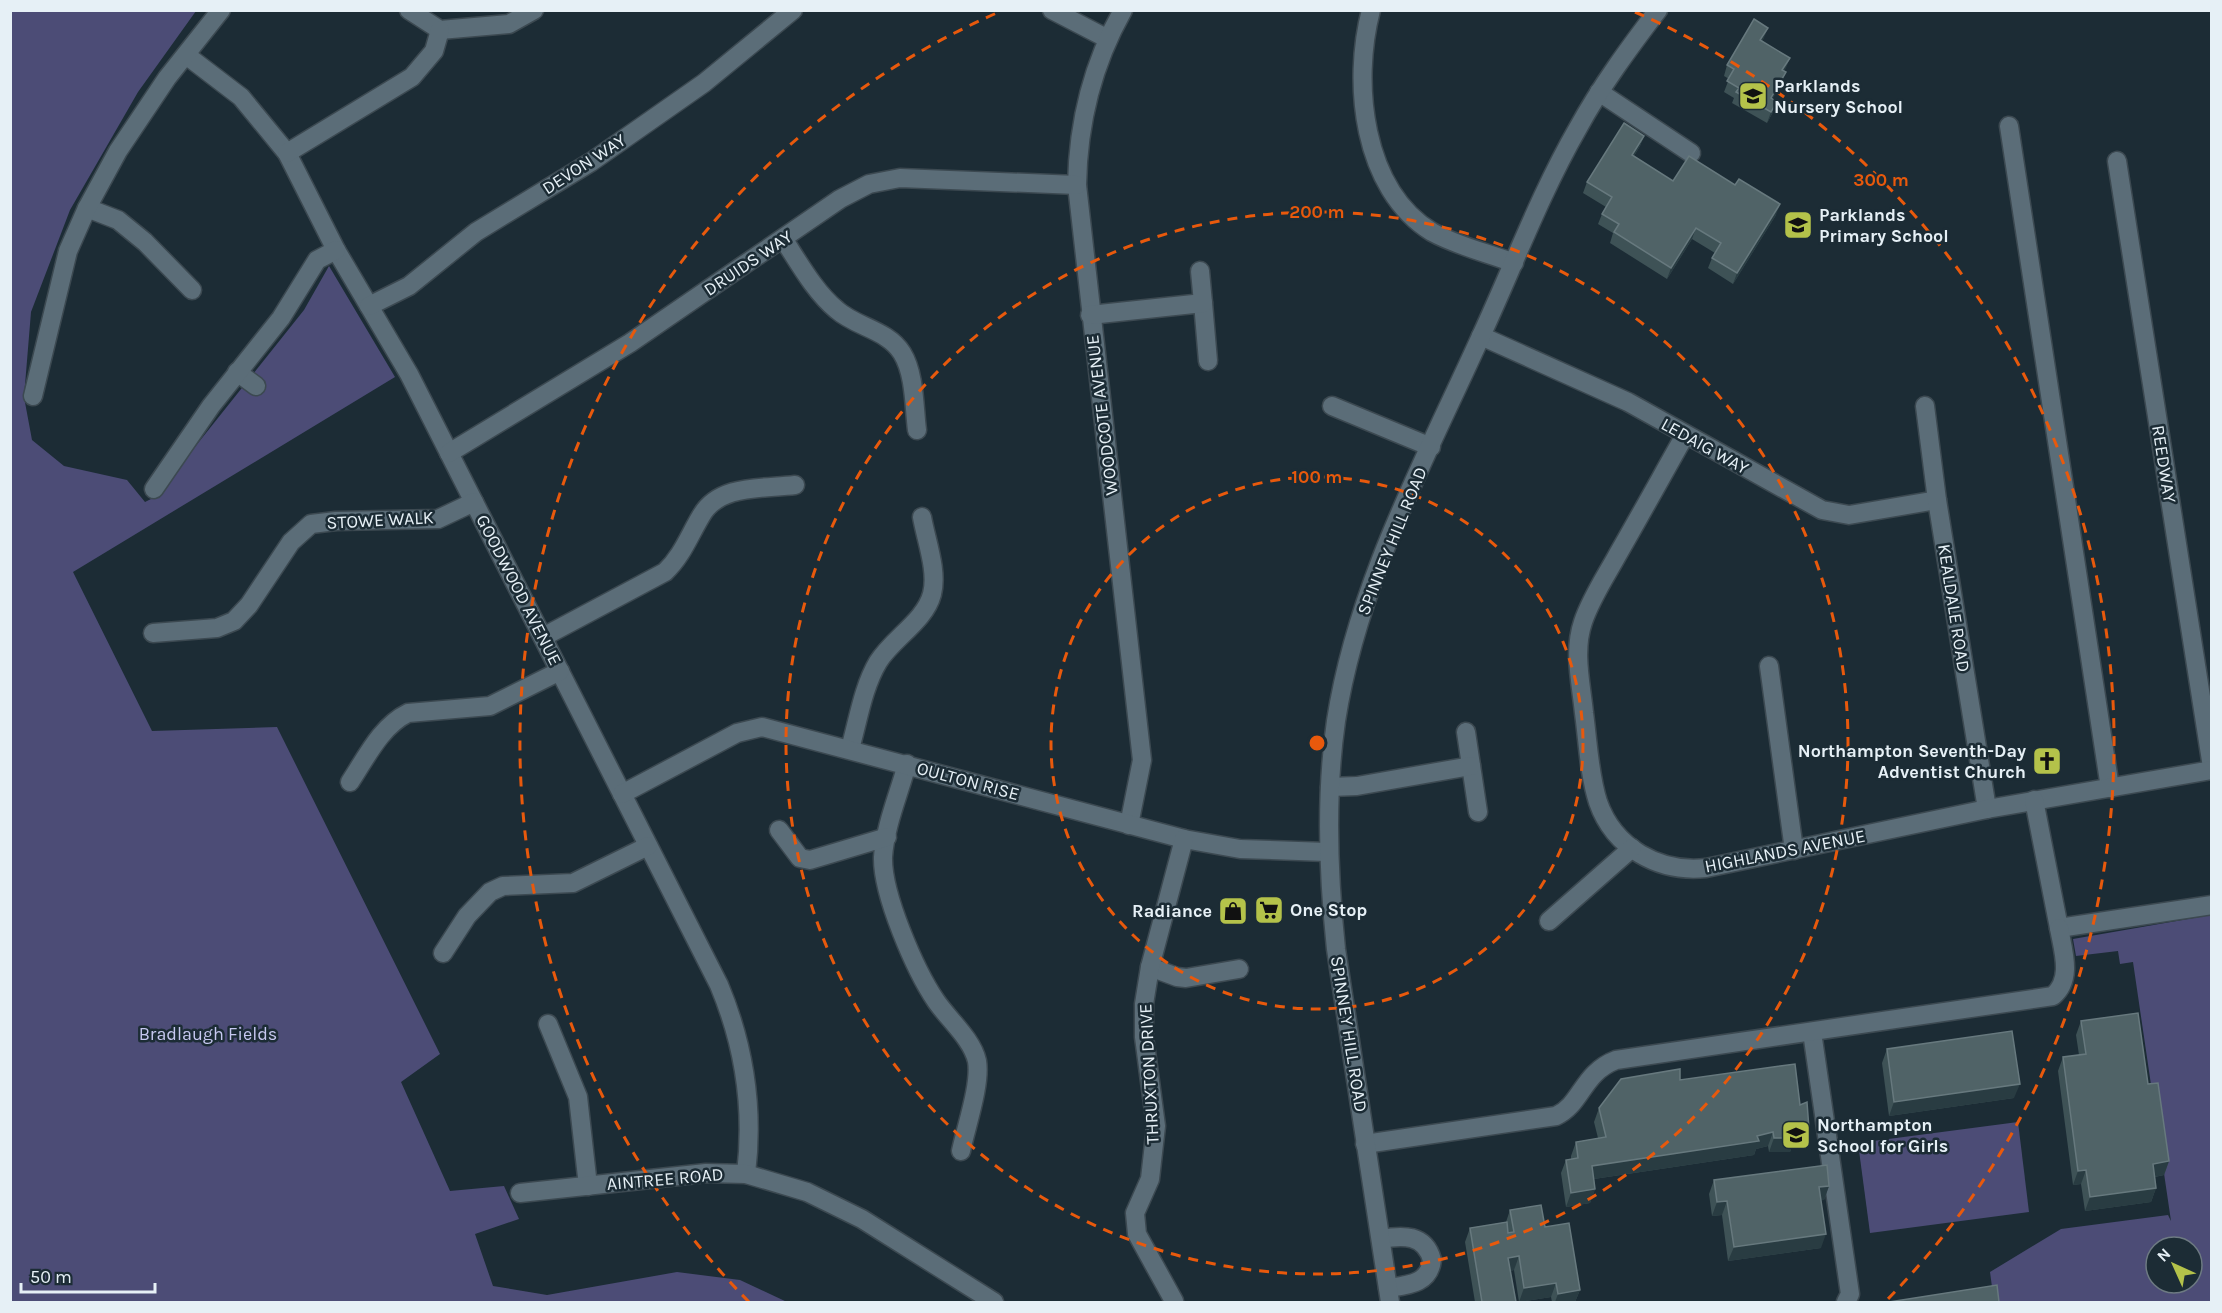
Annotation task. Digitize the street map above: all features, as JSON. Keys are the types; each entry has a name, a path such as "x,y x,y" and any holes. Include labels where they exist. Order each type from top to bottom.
{"street":[{"path":"33,396 68,251 87,208 117,151 167,78 220,10"},
{"path":"409,10 440,30 509,24 534,10"},
{"path":"1052,10 1108,39"},
{"name":"WOODCOTE AVENUE","path":"1122,10 1108,39 1087,98 1079,141 1077,185 1142,760 1129,825"},
{"path":"1371,10 1363,45 1361,84 1373,146 1391,189 1409,213 1434,232 1514,262"},
{"name":"SPINNEY HILL ROAD","path":"1389,1295 1336,949 1328,852 1330,787 1337,719 1356,634 1381,559 1514,262 1563,157 1599,92 1658,10"},
{"name":"DEVON WAY","path":"369,306 409,286 476,232 591,162 704,83 792,11"},
{"path":"287,153 412,77 434,51 440,30"},
{"name":"GOODWOOD AVENUE","path":"186,55 241,97 287,153 336,250 409,374 719,985 737,1032 747,1086 750,1122 746,1174"},
{"path":"1599,92 1691,153"},
{"path":"2009,126 2110,788"},
{"name":"REEDWAY","path":"2117,161 2211,769"},
{"name":"DRUIDS WAY","path":"449,453 592,368 784,240 840,199 884,179 915,177 1077,185"},
{"path":"87,208 118,220 145,242 192,290"},
{"path":"784,240 835,309 846,318 883,336 901,352 909,370 917,430"},
{"path":"154,489 211,406 281,318 317,260 336,250"},
{"path":"1200,271 1208,361"},
{"path":"1090,315 1203,303"},
{"name":"LEDAIG WAY","path":"1481,336 1603,390 1810,505 1831,513 1849,514 1937,500"},
{"path":"237,372 256,386"},
{"path":"1332,406 1431,447"},
{"name":"KEALDALE ROAD","path":"1924,406 1987,809"},
{"name":"HIGHLANDS AVENUE","path":"1685,435 1592,601 1579,636 1580,674 1595,790 1604,814 1632,848 1662,866 1690,869 1727,865 1987,809 2211,769"},
{"path":"543,637 665,572 680,555 701,515 716,498 735,492 795,485"},
{"name":"STOWE WALK","path":"153,633 218,628 234,621 249,605 291,542 311,524 336,521 438,519 474,502"},
{"path":"850,749 876,666 921,614 932,595 933,576 922,517"},
{"path":"1769,666 1794,850"},
{"path":"350,782 384,733 398,718 408,712 490,706 560,671"},
{"name":"OULTON RISE","path":"622,794 737,732 762,727 1184,839 1240,849 1328,852"},
{"path":"1466,732 1478,812"},
{"path":"907,764 887,837 883,859 885,877 906,941 927,986 970,1046 977,1064 961,1151"},
{"path":"1330,787 1358,786 1471,766"},
{"path":"1365,1144 1556,1116 1569,1106 1596,1070 1616,1060 2052,996 2061,989 2065,978 2060,928 2034,800"},
{"path":"779,830 800,858 810,860 887,837"},
{"name":"THRUXTON DRIVE","path":"1174,1301 1137,1234 1134,1224 1137,1206 1153,1166 1155,1110 1143,1021 1150,967 1184,839"},
{"path":"443,952 467,916 490,892 503,886 573,883 648,846"},
{"path":"1549,921 1632,848"},
{"path":"2060,928 2211,905"},
{"path":"1150,967 1176,977 1186,978 1239,969"},
{"path":"548,1024 578,1097 588,1186"},
{"path":"1812,1032 1850,1294 1846,1302"},
{"name":"AINTREE ROAD","path":"520,1193 706,1173 746,1174 807,1192 862,1219 994,1302"},
{"path":"1381,1239 1401,1236 1415,1238 1424,1245 1432,1260 1427,1276 1389,1295"}],"green space":[{"name":"Bradlaugh Fields","path":"10,11 196,11 138,92 70,210 31,312 24,397 32,440 64,466 127,480 145,502 155,497 304,310 329,266 395,377 73,572 152,731 277,727 440,1054 401,1082 450,1191 504,1186 519,1219 475,1234 493,1286 547,1295 677,1272 740,1280 787,1302 11,1302"},
{"path":"2211,915 2211,1302 1994,1302 1990,1272 2061,1229 2168,1215 2171,1221 2133,962 2120,964 2118,951 2076,956 2073,939"},
{"path":"2018,1122 2029,1212 1870,1233 1858,1143"}],"building":[{"path":"1754,19 1768,28 1760,40 1790,58 1782,70 1786,72 1771,98 1777,102 1771,112 1736,92 1739,88 1727,81 1734,69 1727,65"},
{"name":"Parklands Primary School","path":"1624,123 1644,136 1632,155 1673,181 1689,156 1735,185 1739,179 1780,204 1737,273 1712,258 1721,243 1696,228 1671,268 1614,232 1619,224 1602,214 1612,197 1587,182"},
{"path":"2138,1013 2148,1084 2158,1083 2169,1161 2153,1164 2156,1188 2090,1197 2086,1170 2078,1171 2063,1057 2086,1054 2081,1021"},
{"path":"2012,1031 2020,1084 1894,1102 1887,1049"},
{"path":"1795,1064 1800,1105 1807,1102 1809,1129 1793,1126 1795,1138 1774,1138 1773,1132 1757,1136 1759,1141 1592,1166 1595,1189 1571,1193 1566,1160 1578,1158 1576,1142 1606,1137 1599,1108 1621,1079 1680,1069 1680,1080"},
{"path":"1827,1165 1829,1186 1819,1187 1826,1234 1734,1247 1727,1201 1717,1202 1714,1180"},
{"path":"1541,1205 1545,1227 1569,1223 1580,1290 1558,1294 1556,1283 1524,1288 1519,1256 1508,1258 1516,1302 1482,1302 1470,1228 1507,1222 1508,1233 1514,1232 1510,1210"},
{"path":"1997,1285 1999,1302 1889,1302"}],"place":[{"name":"Parklands Nursery School","path":"1753,96"},
{"name":"Parklands Primary School","path":"1798,225"},
{"name":"Northampton Seventh-Day Adventist Church","path":"2047,761"},
{"name":"One Stop","path":"1269,910"},
{"name":"Radiance","path":"1233,911"},
{"name":"Northampton School for Girls","path":"1796,1135"}]}
